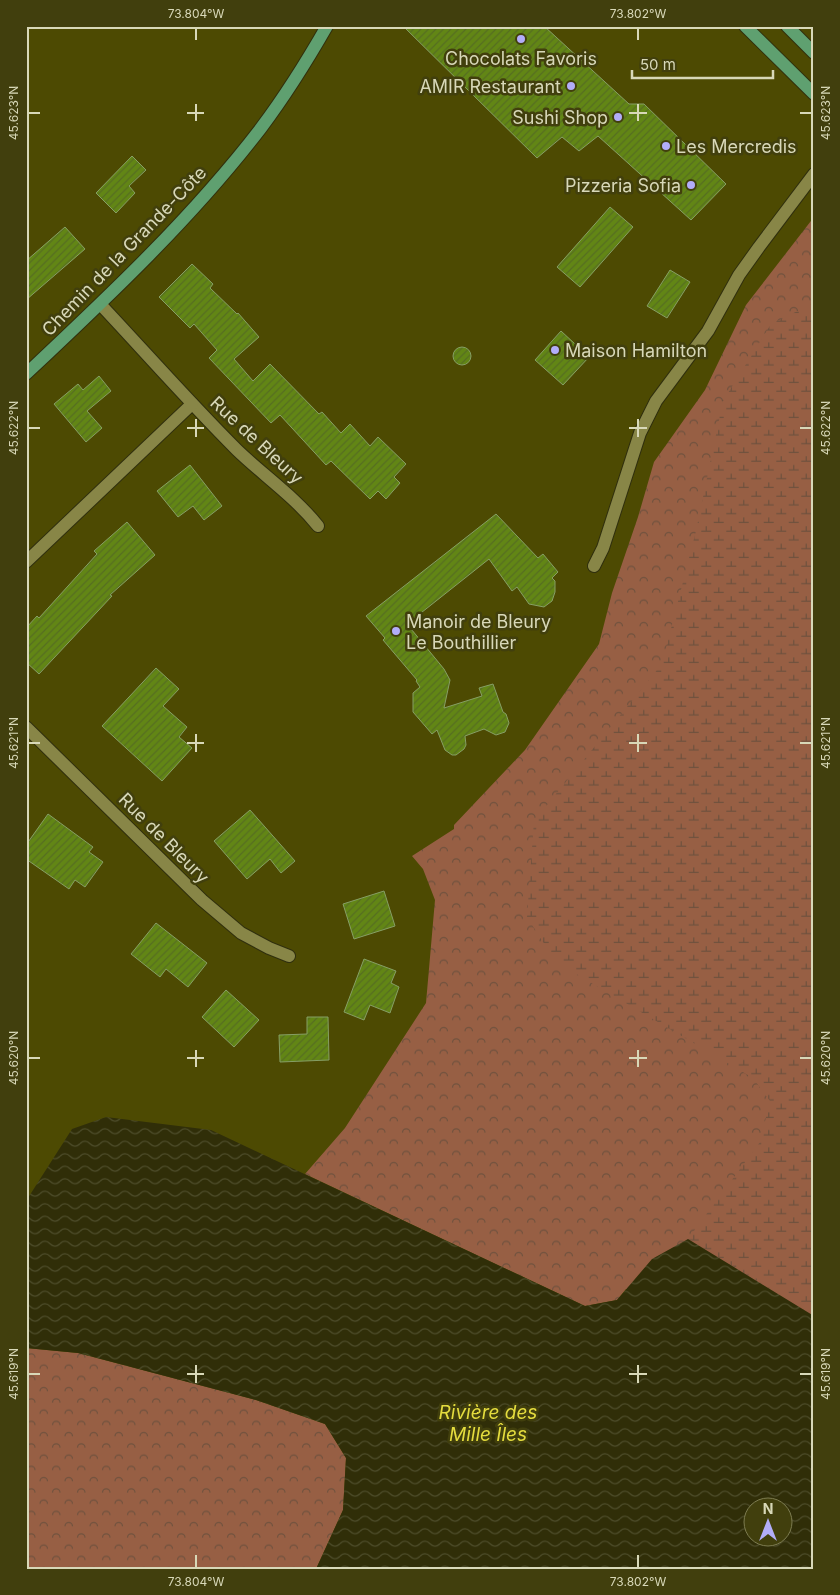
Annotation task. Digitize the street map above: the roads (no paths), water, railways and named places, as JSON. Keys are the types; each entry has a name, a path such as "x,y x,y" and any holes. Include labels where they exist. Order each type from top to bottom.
{"main road":[{"name":"Chemin de la Grande-Côte","path":"26,374 100,305 199,203 276,106 327,26"},
{"path":"745,26 814,94"},
{"path":"786,26 814,53"}],"street":[{"path":"594,566 603,548 632,454 656,401 708,331 739,275 814,174"},
{"name":"Rue de Bleury","path":"100,305 192,404 239,451 296,500 318,526"},
{"name":"Rue de Bleury","path":"26,562 192,404"},
{"name":"Rue de Bleury","path":"26,727 202,900 241,933 269,948 290,956"}],"water":[{"name":"Rivière des Mille Îles","path":"106,1117 211,1130 585,1306 617,1300 652,1259 688,1239 814,1316 814,1569 316,1569 343,1510 346,1458 325,1424 256,1400 78,1353 26,1348 26,1201 72,1129"}],"place":[{"name":"Chocolats Favoris","path":"521,39"},
{"name":"AMIR Restaurant","path":"571,86"},
{"name":"Sushi Shop","path":"618,117"},
{"name":"Les Mercredis","path":"666,146"},
{"name":"Pizzeria Sofia","path":"691,185"},
{"name":"Maison Hamilton","path":"555,350"},
{"name":"Manoir de Bleury Le Bouthillier","path":"396,631"}]}
